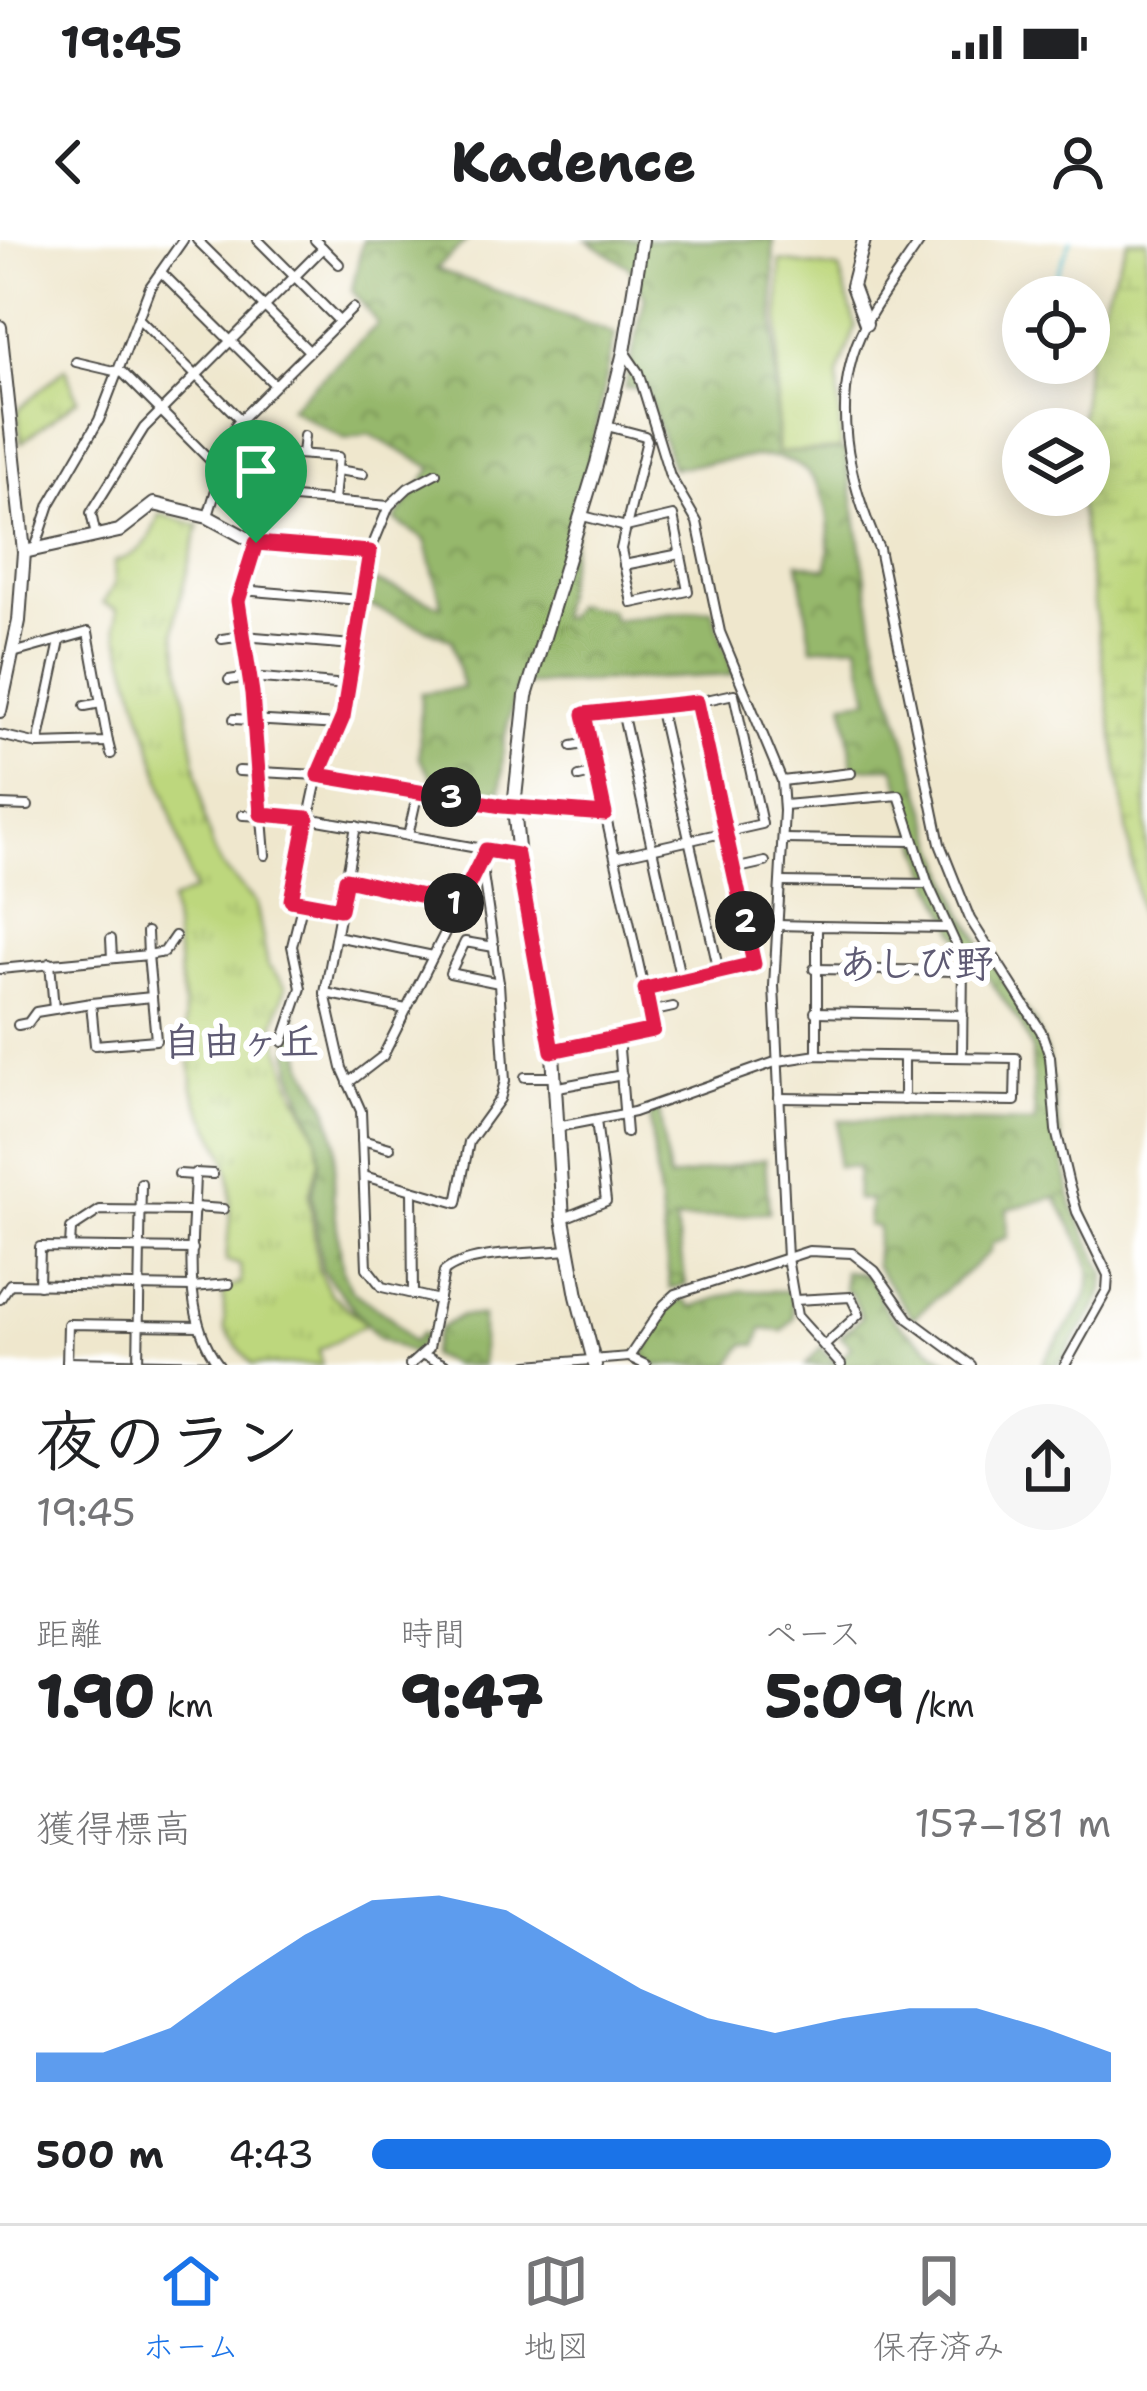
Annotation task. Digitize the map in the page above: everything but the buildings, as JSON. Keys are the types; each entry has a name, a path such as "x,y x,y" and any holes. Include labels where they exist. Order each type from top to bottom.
{"street":[{"path":"0,711 29,551 105,403 160,272 184,240"},
{"path":"197,240 309,351"},
{"path":"258,240 339,320"},
{"path":"594,1362 563,1219 552,1051 517,855 514,807 526,696 583,516 624,352 642,240"},
{"path":"864,240 852,286 866,323"},
{"path":"921,240 866,323 848,377 847,447 860,505 879,549 940,844 959,900 1046,1044 1056,1130 1069,1185 1108,1275 1107,1290 1065,1365"},
{"path":"96,537 91,513 144,428 322,244 339,264"},
{"path":"160,272 275,385"},
{"path":"208,517 240,419 353,308"},
{"path":"138,318 240,419"},
{"path":"0,327 5,432 29,551"},
{"path":"624,352 638,372 670,476 697,522 719,632 782,782 781,882 773,970 787,1258 797,1316 842,1365"},
{"path":"76,362 118,371 221,471"},
{"path":"91,398 105,403"},
{"path":"583,516 626,527 673,516 688,591 632,603 622,549 626,527 647,440 605,426"},
{"path":"302,454 304,436"},
{"path":"265,855 241,590 283,453 338,457 334,501"},
{"path":"337,470 363,474"},
{"path":"340,909 291,900 307,818 318,775 340,725 370,552 389,506 436,472"},
{"path":"270,496 389,506"},
{"path":"29,551 129,526 154,504 208,517 256,543 370,552"},
{"path":"625,565 680,554"},
{"path":"241,590 359,600"},
{"path":"88,616 111,754"},
{"path":"13,653 88,632"},
{"path":"222,639 353,645"},
{"path":"38,744 60,641"},
{"path":"229,680 249,677 348,685"},
{"path":"552,1051 653,1030 645,989 605,814 584,714 734,694 762,824 615,857"},
{"path":"645,989 754,964 697,702"},
{"path":"85,706 101,703"},
{"path":"659,706 719,972"},
{"path":"622,711 681,981"},
{"path":"234,719 340,725"},
{"path":"0,735 38,744 108,742"},
{"path":"572,746 590,743"},
{"path":"239,771 318,775 514,807 605,814"},
{"path":"579,777 596,773"},
{"path":"782,782 851,773"},
{"path":"408,836 418,791"},
{"path":"784,805 899,795 928,884 963,959 962,1057"},
{"path":"0,806 28,806"},
{"path":"243,815 307,818 517,855"},
{"path":"356,826 325,994 348,1083 362,1111 370,1275 382,1287 439,1300"},
{"path":"783,839 914,841"},
{"path":"348,1083 380,1060 486,850"},
{"path":"364,1176 457,1203 469,1142 504,1088 499,983 481,861"},
{"path":"734,869 765,862"},
{"path":"346,879 459,904"},
{"path":"781,882 928,884"},
{"path":"283,1042 301,988 292,946 302,902"},
{"path":"777,926 947,928"},
{"path":"817,926 817,1055"},
{"path":"91,1003 95,1045 155,1040 147,932"},
{"path":"0,969 164,952 175,936"},
{"path":"336,936 433,956"},
{"path":"111,939 112,958"},
{"path":"494,947 464,942 450,973 499,983"},
{"path":"50,963 54,1009"},
{"path":"814,969 963,971"},
{"path":"35,989 52,987"},
{"path":"325,994 406,1009"},
{"path":"18,1025 28,1023 36,1012 152,998"},
{"path":"650,1012 673,1007"},
{"path":"815,1012 963,1015"},
{"path":"618,1037 626,1133"},
{"path":"555,1128 626,1114 778,1061 817,1055 1016,1058 1016,1101 779,1098"},
{"path":"904,1057 904,1100"},
{"path":"525,1077 553,1083 622,1076"},
{"path":"563,1219 606,1202 596,1120"},
{"path":"362,1140 390,1148"},
{"path":"179,1174 213,1174"},
{"path":"195,1175 193,1287 203,1344 219,1365"},
{"path":"138,1364 141,1183"},
{"path":"412,1190 413,1295"},
{"path":"70,1247 71,1229 100,1210 223,1209"},
{"path":"39,1285 40,1247 194,1249"},
{"path":"410,1365 424,1355 444,1272 459,1261 568,1250"},
{"path":"629,1358 671,1297 809,1251 841,1250 860,1256 909,1318 970,1365"},
{"path":"0,1299 10,1284 229,1284"},
{"path":"794,1300 851,1297 859,1314 824,1346"},
{"path":"199,1326 68,1324 67,1363 219,1365"},
{"path":"424,1355 445,1365"},
{"path":"528,1365 629,1358 646,1365"}],"green space":[{"path":"363,240 467,240 436,269 615,334 558,618 566,618 574,605 610,610 613,620 712,609 734,675 517,685 504,740 500,801 441,791 419,758 421,693 463,688 452,640 364,603 372,580 442,606 425,540 395,520 432,468 369,434 345,439 290,408 378,324 352,290"},
{"path":"587,240 773,240 777,453 845,450 877,646 937,843 962,910 1035,1023 1047,1055 1072,1205 1105,1273 1101,1297 1060,1365 1042,1365 1082,1305 1090,1278 1083,1248 1056,1197 1007,1209 1008,1237 992,1243 990,1252 913,1318 875,1265 878,1227 868,1225 870,1200 856,1199 858,1167 837,1166 839,1120 1035,1123 1032,1050 1021,1025 956,932 932,881 894,767 853,768 844,702 869,699 858,644 812,648 798,563 827,569 828,519 819,487 810,474 779,458 673,468 646,389 625,388 645,297 629,267"},
{"path":"1128,240 1147,240 1147,964 1081,516 1110,516 1110,408 1082,408 1084,384 1110,384 1110,285"},
{"path":"780,261 839,269 856,326 838,375 841,449 777,453"},
{"path":"65,368 78,399 21,443 18,410"},
{"path":"159,514 199,525 175,634 205,820 222,866 256,903 268,966 286,986 274,1027 291,1084 317,1136 320,1161 309,1194 318,1270 331,1294 367,1324 319,1350 322,1365 252,1365 225,1330 223,1291 241,1283 240,1265 226,1261 230,1182 225,1157 193,1088 171,901 194,891 116,628 117,609 103,603 115,583 114,562 144,546"},
{"path":"294,1008 304,1065 326,1104 336,1141 333,1196 343,1273 352,1291 391,1318 412,1342 422,1333 426,1337 412,1353 377,1337 322,1270 312,1194 320,1161 317,1136 292,1072 289,1048"},
{"path":"659,1110 669,1179 765,1159 769,1212 675,1221 686,1284 670,1289 649,1114"},
{"path":"844,1271 870,1280 890,1315 953,1365 806,1365 821,1347 836,1363 851,1347 840,1336 862,1317 851,1293 845,1291"},
{"path":"740,1291 790,1291 794,1318 783,1331 762,1329 756,1345 745,1344 730,1365 651,1365 642,1360 666,1309 684,1299 691,1307"},
{"path":"460,1316 482,1316 482,1365 453,1365 430,1355 439,1329"}],"waterway":[{"path":"1056,276 1071,240"}],"district":[{"name":"あしび野","path":"916,963"},
{"name":"自由ヶ丘","path":"241,1041"}],"route":[{"path":"256,543 370,552 343,717 318,775 502,806 605,814 584,714 697,702 754,964 645,989 653,1030 552,1051 517,855 486,850 459,904 346,879 340,909 291,900 307,818 261,814 252,693 239,616 238,601 256,543"}]}
